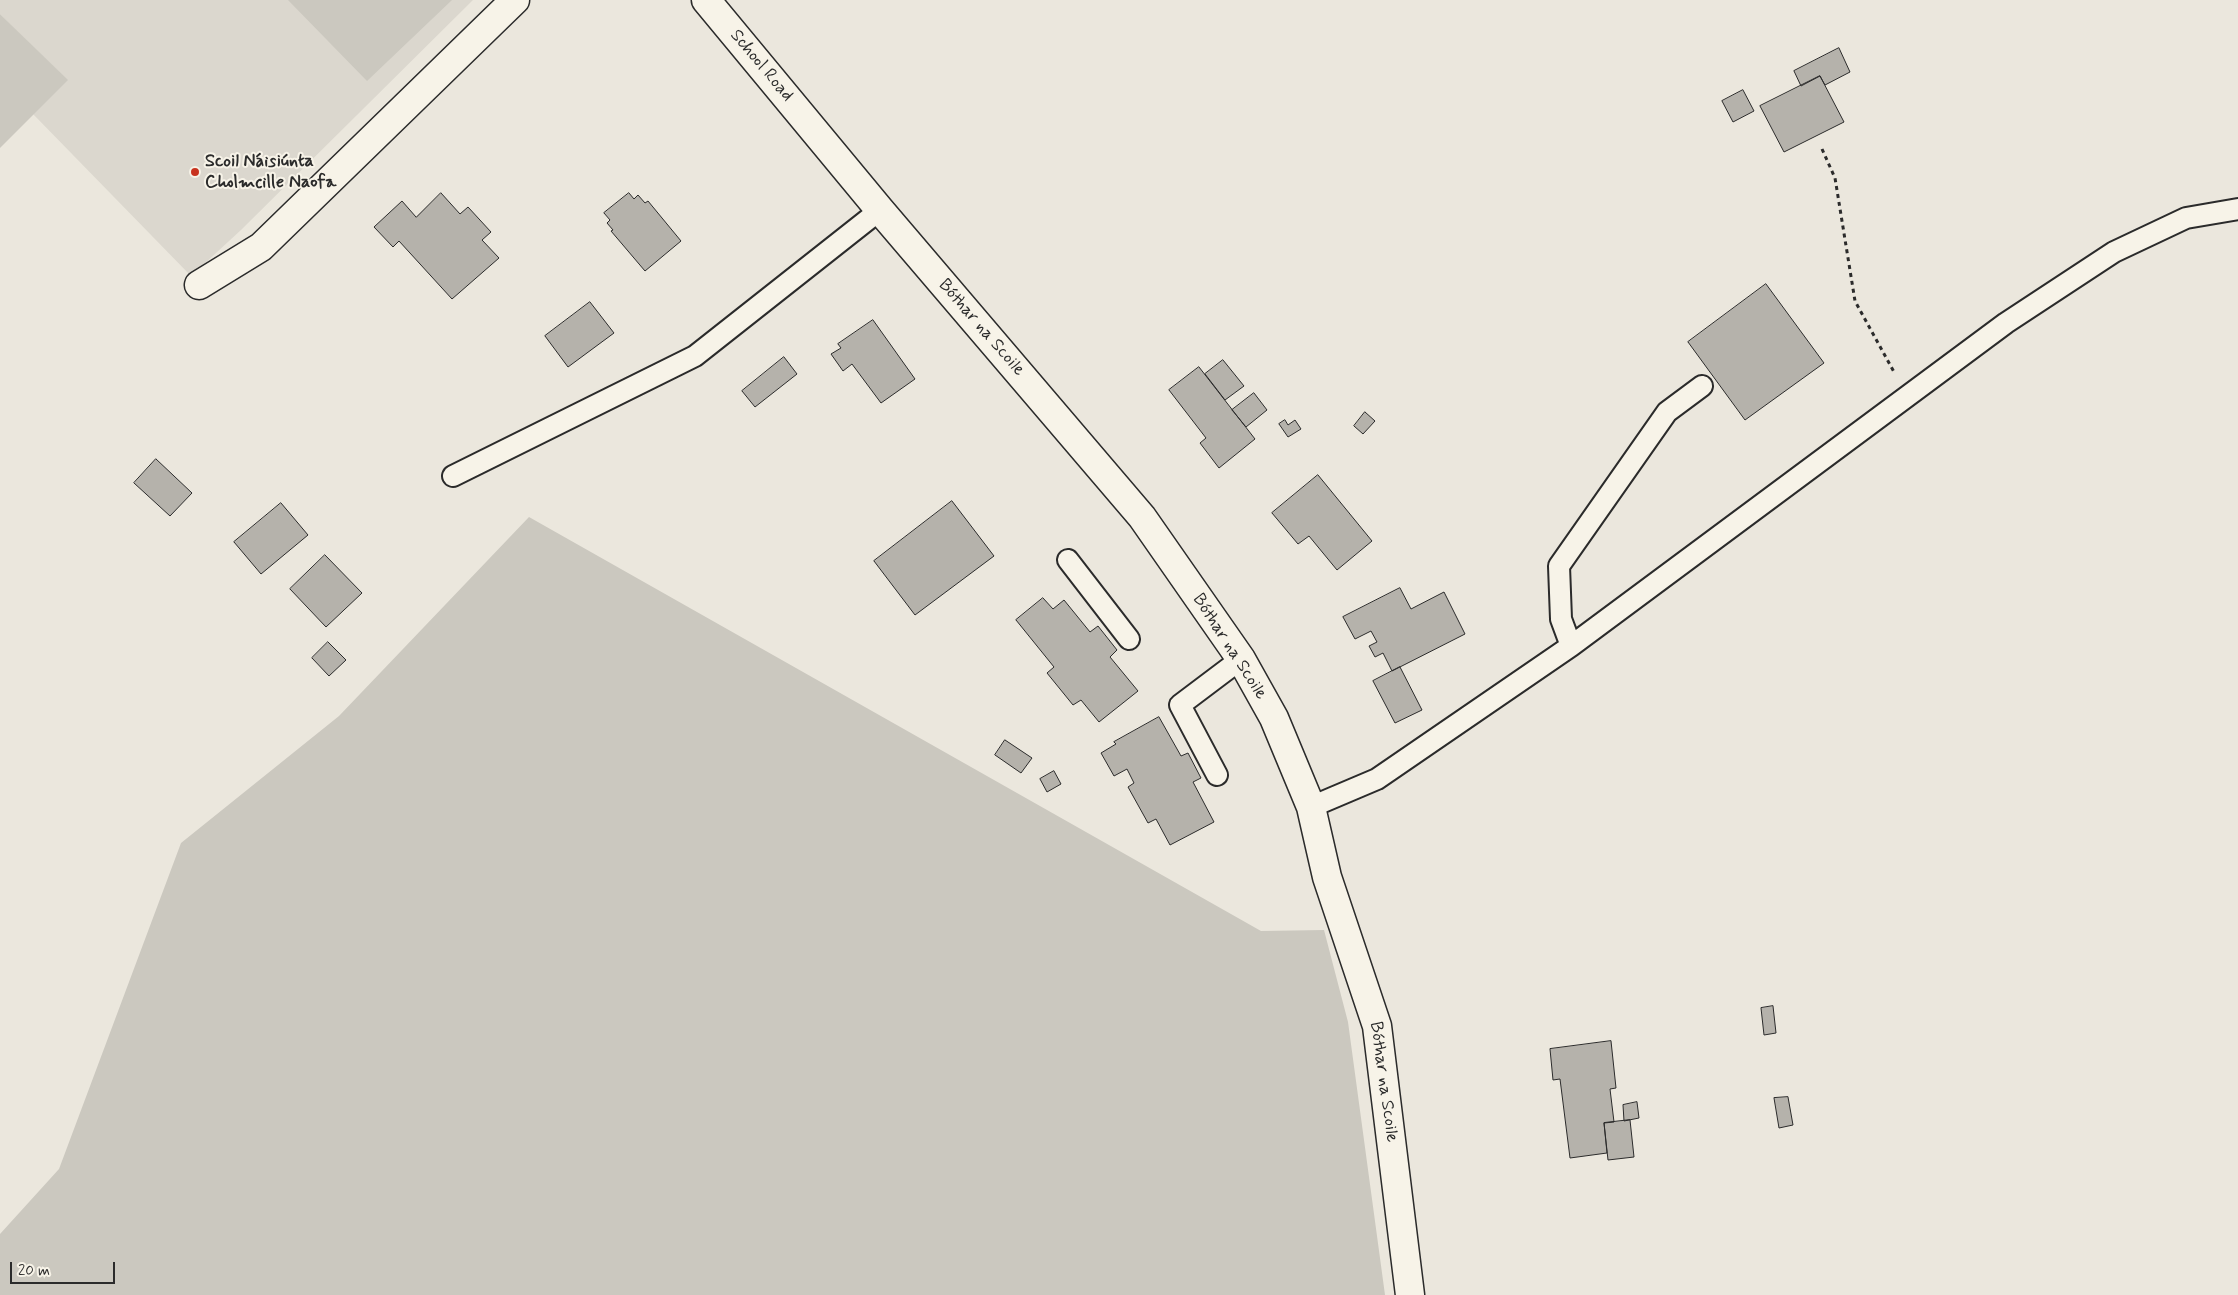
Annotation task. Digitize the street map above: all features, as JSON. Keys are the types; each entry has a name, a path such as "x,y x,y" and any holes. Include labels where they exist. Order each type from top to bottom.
{"street":[{"path":"199,285 261,247 515,0"},
{"name":"School Road","path":"712,8 804,118"},
{"name":"Bóthar na Scoile","path":"804,118 1142,517 1241,659 1274,718 1311,807 1327,877 1378,1026 1410,1295"}],"lane":[{"path":"1311,807 1377,779 1571,646 2006,323 2114,252 2186,218 2238,209"},
{"path":"453,476 695,356 880,210"},
{"path":"1571,646 1560,619 1559,566 1667,412 1702,386"},
{"path":"1068,560 1129,639"},
{"path":"1217,774 1180,705 1241,659"}],"path":[{"path":"1822,149 1835,178 1855,301 1908,396"}],"shaded area":[{"name":"Scoil Náisiúnta Cholmcille Naofa","path":"0,0 473,0 241,230 191,276 33,114 67,80 0,14"},
{"path":"288,0 452,0 367,81"},
{"path":"0,14 68,80 0,148"},
{"path":"529,517 1261,931 1324,930 1348,1022 1385,1295 0,1295 0,1234 59,1169 181,843 339,716"}],"building":[{"path":"1839,48 1850,72 1825,85 1820,76 1801,86 1794,71"},
{"path":"1820,76 1844,122 1784,152 1760,106"},
{"path":"1743,90 1754,111 1733,122 1722,101"},
{"path":"441,193 460,214 468,207 491,232 482,240 499,258 452,299 399,241 393,247 374,227 402,201 416,217"},
{"path":"629,193 634,199 638,195 645,203 648,201 681,241 645,271 611,231 613,230 607,223 610,220 604,213"},
{"path":"1766,284 1824,363 1745,420 1688,342"},
{"path":"590,302 614,333 568,367 545,336"},
{"path":"873,320 915,379 881,403 852,364 843,371 831,354 841,348 838,344"},
{"path":"784,357 797,374 755,407 742,391"},
{"path":"1223,360 1244,386 1225,400 1205,374"},
{"path":"1199,367 1255,439 1219,468 1200,443 1206,438 1169,390"},
{"path":"1254,393 1267,410 1246,427 1232,410"},
{"path":"1365,412 1375,421 1363,434 1354,426"},
{"path":"1285,420 1288,425 1295,420 1301,429 1288,437 1279,424"},
{"path":"156,459 192,493 170,516 134,483"},
{"path":"1318,475 1372,541 1337,570 1309,536 1298,544 1272,513"},
{"path":"952,501 994,556 915,615 874,561"},
{"path":"281,503 308,535 261,574 234,542"},
{"path":"325,555 362,593 326,627 290,589"},
{"path":"1400,588 1411,609 1444,592 1465,634 1392,671 1383,653 1375,657 1369,646 1377,642 1371,631 1355,639 1343,617"},
{"path":"1043,598 1053,609 1064,600 1090,632 1098,626 1117,650 1110,657 1138,691 1099,722 1081,700 1073,705 1047,673 1054,667 1016,620"},
{"path":"328,642 346,660 329,676 312,658"},
{"path":"1400,667 1422,710 1395,723 1373,681"},
{"path":"1159,717 1181,756 1188,753 1201,778 1193,782 1214,822 1170,845 1156,819 1148,823 1128,787 1134,783 1127,769 1114,776 1101,753 1116,744 1114,742"},
{"path":"1005,740 1032,758 1021,773 995,755"},
{"path":"1054,771 1061,784 1047,792 1040,779"},
{"path":"1773,1006 1776,1033 1764,1035 1761,1008"},
{"path":"1611,1041 1616,1088 1610,1089 1614,1122 1604,1123 1607,1153 1570,1158 1560,1079 1553,1080 1550,1049"},
{"path":"1788,1097 1793,1125 1779,1128 1774,1098"},
{"path":"1637,1102 1639,1118 1624,1121 1623,1105"},
{"path":"1630,1120 1634,1157 1608,1160 1604,1123"}],"place":[{"name":"Scoil Náisiúnta Cholmcille Naofa","path":"195,172"}]}
